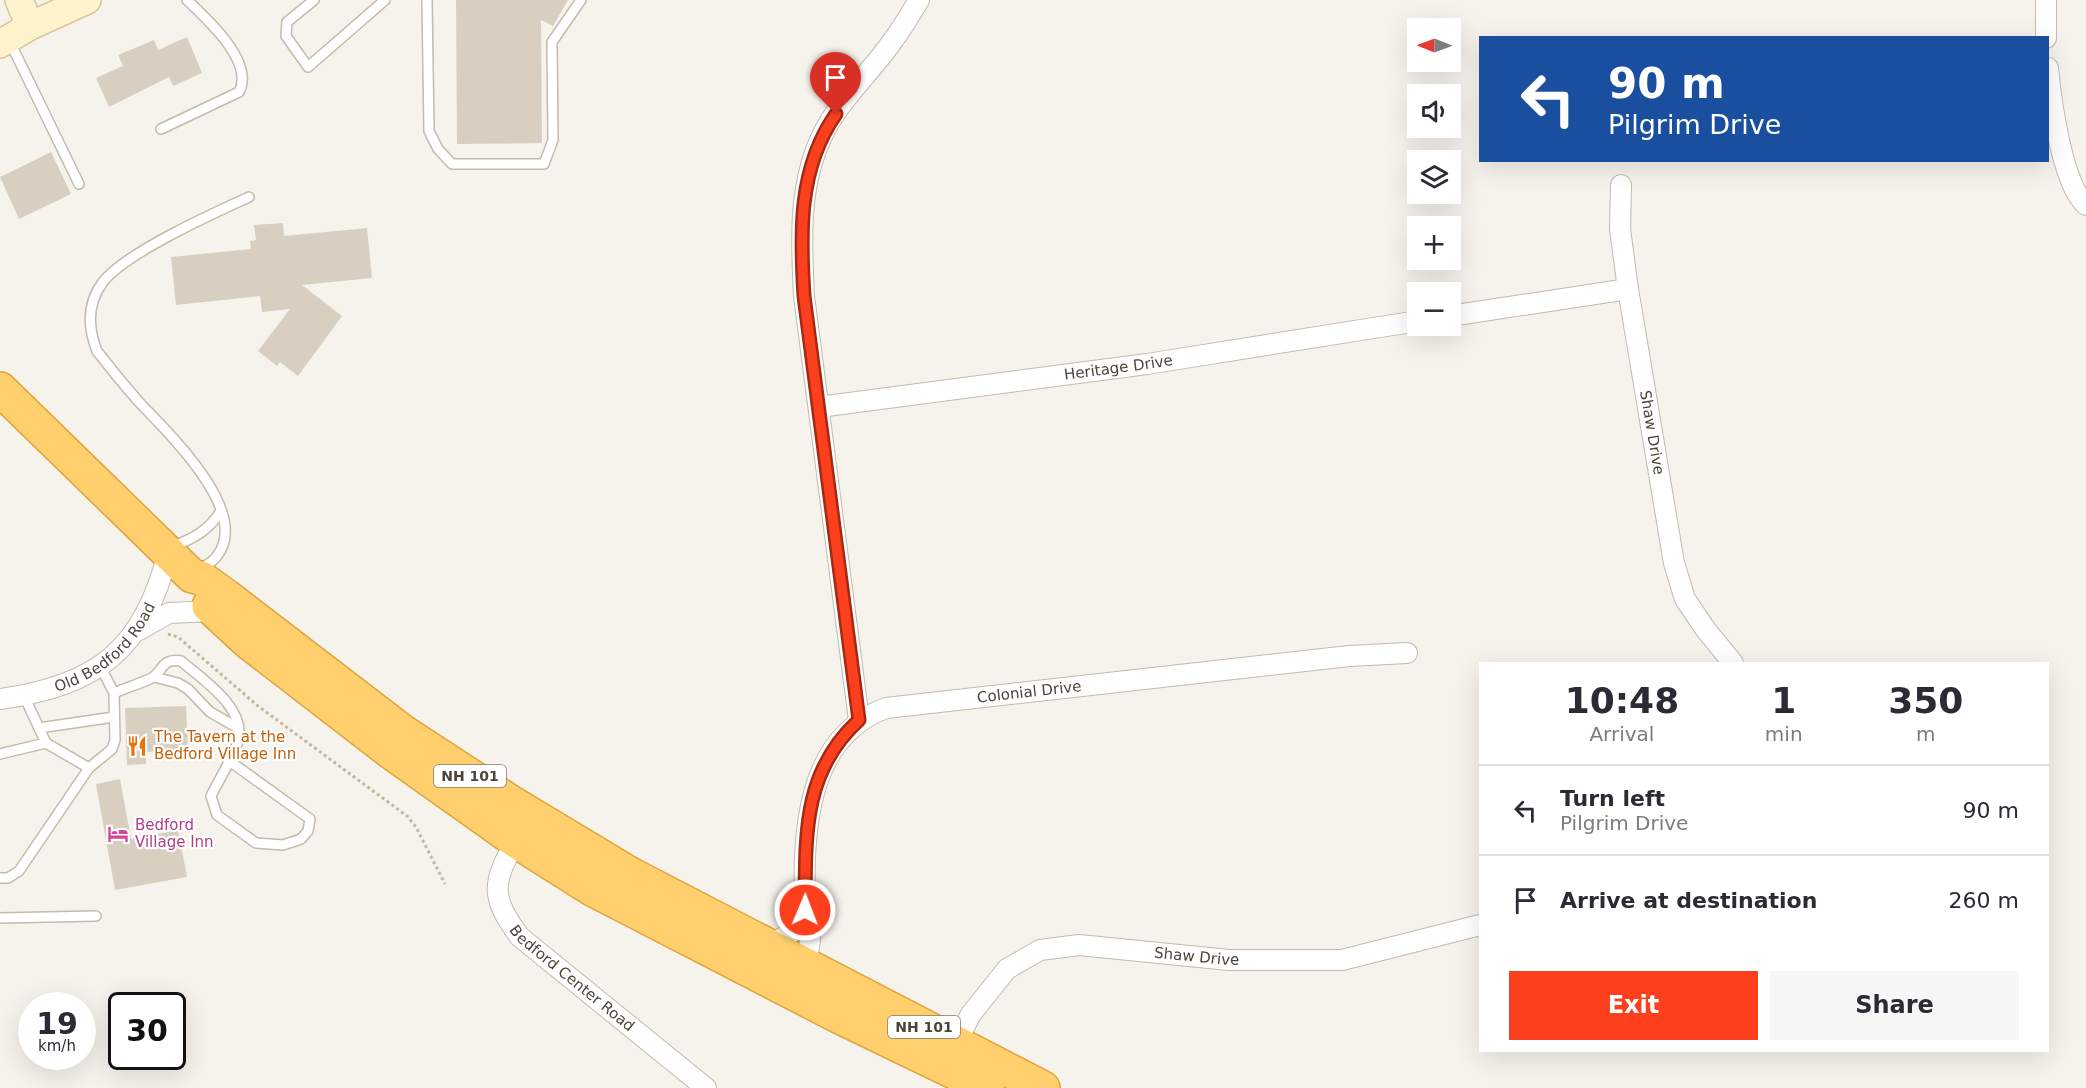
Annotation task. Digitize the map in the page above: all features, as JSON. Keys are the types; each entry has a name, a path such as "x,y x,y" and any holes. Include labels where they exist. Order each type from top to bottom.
{"highway":[{"name":"NH 101","path":"0,389 192,576 195,587 213,611 318,699 516,842 592,889 759,960 805,967 1043,1088"},
{"name":"NH 101","path":"192,576 201,578 226,596 384,718 453,765 630,874 759,960 987,1088"}],"street":[{"path":"13,36 19,0"},
{"path":"13,36 87,0"},
{"path":"859,720 804,296 801,240 806,184 825,130 857,83 894,40 919,0"},
{"path":"2046,0 2046,36"},
{"path":"2049,80 2051,103 2063,152 2074,185 2086,205"},
{"name":"Shaw Drive","path":"1621,185 1620,229 1628,289 1674,563 1685,599 1732,662"},
{"path":"1461,314 1628,289"},
{"name":"Heritage Drive","path":"819,407 1158,362 1407,323"},
{"name":"Old Bedford Road","path":"0,699 24,696 66,685 100,666 136,632 160,586 166,551"},
{"path":"136,632 169,613 213,611"},
{"name":"Colonial Drive","path":"805,967 810,937 805,910 806,826 813,793 833,748 859,720 886,708 1349,656 1407,653"},
{"name":"Bedford Center Road","path":"516,842 505,861 498,884 498,897 501,911 520,937 706,1088"},
{"path":"759,960 794,931 805,910"},
{"name":"Shaw Drive","path":"956,1043 971,1014 1007,969 1040,950 1079,945 1229,960 1342,960 1479,925"}],"lane":[{"path":"161,129 239,92 244,83 244,75 228,45 214,26 187,0"},
{"path":"314,0 286,22 286,36 308,67 386,0"},
{"path":"427,0 429,131 438,149 452,164 544,164 553,140 552,42 581,0"},
{"path":"13,36 79,183"},
{"path":"192,576 217,556 224,531 221,512 204,477 97,351 90,333 90,314 95,296 104,280 134,257 249,197"},
{"path":"166,551 191,540 210,528 221,512"},
{"path":"114,693 154,677 163,664 174,660 181,661 227,702 238,728 238,741 228,760 211,796 217,815 256,843 283,845 301,839 308,831 310,819 228,760"},
{"path":"0,878 8,878 19,871 89,768 112,749 115,740 114,693 100,666"},
{"path":"154,677 178,682 210,712 238,728"},
{"path":"24,696 46,743 89,768"},
{"path":"39,729 114,717"},
{"path":"0,754 46,743"},
{"path":"0,918 96,916"}],"path":[{"path":"164,632 178,637 258,706 406,816 416,827 445,884"}],"building":[{"path":"456,0 568,0 553,26 541,20 542,143 457,144"},
{"path":"187,37 202,73 173,86 169,77 109,107 96,78 123,66 118,55 154,40 158,50"},
{"path":"51,152 71,194 19,219 0,177"},
{"path":"283,223 284,236 367,228 372,278 302,285 342,316 298,376 280,362 277,366 258,351 290,309 262,312 260,296 176,305 171,257 251,249 250,241 256,240 254,225"},
{"path":"186,706 188,750 146,752 146,764 127,765 125,708"},
{"name":"Bedford Village Inn","path":"120,779 131,839 178,830 187,877 115,890 96,784"}],"place":[{"name":"The Tavern at the Bedford Village Inn","path":"137,746"},
{"name":"Bedford Village Inn","path":"118,834"}],"route":[{"path":"805,910 806,826 813,793 829,755 838,741 859,720 804,296 801,240 806,184 825,130 836,114"}]}
